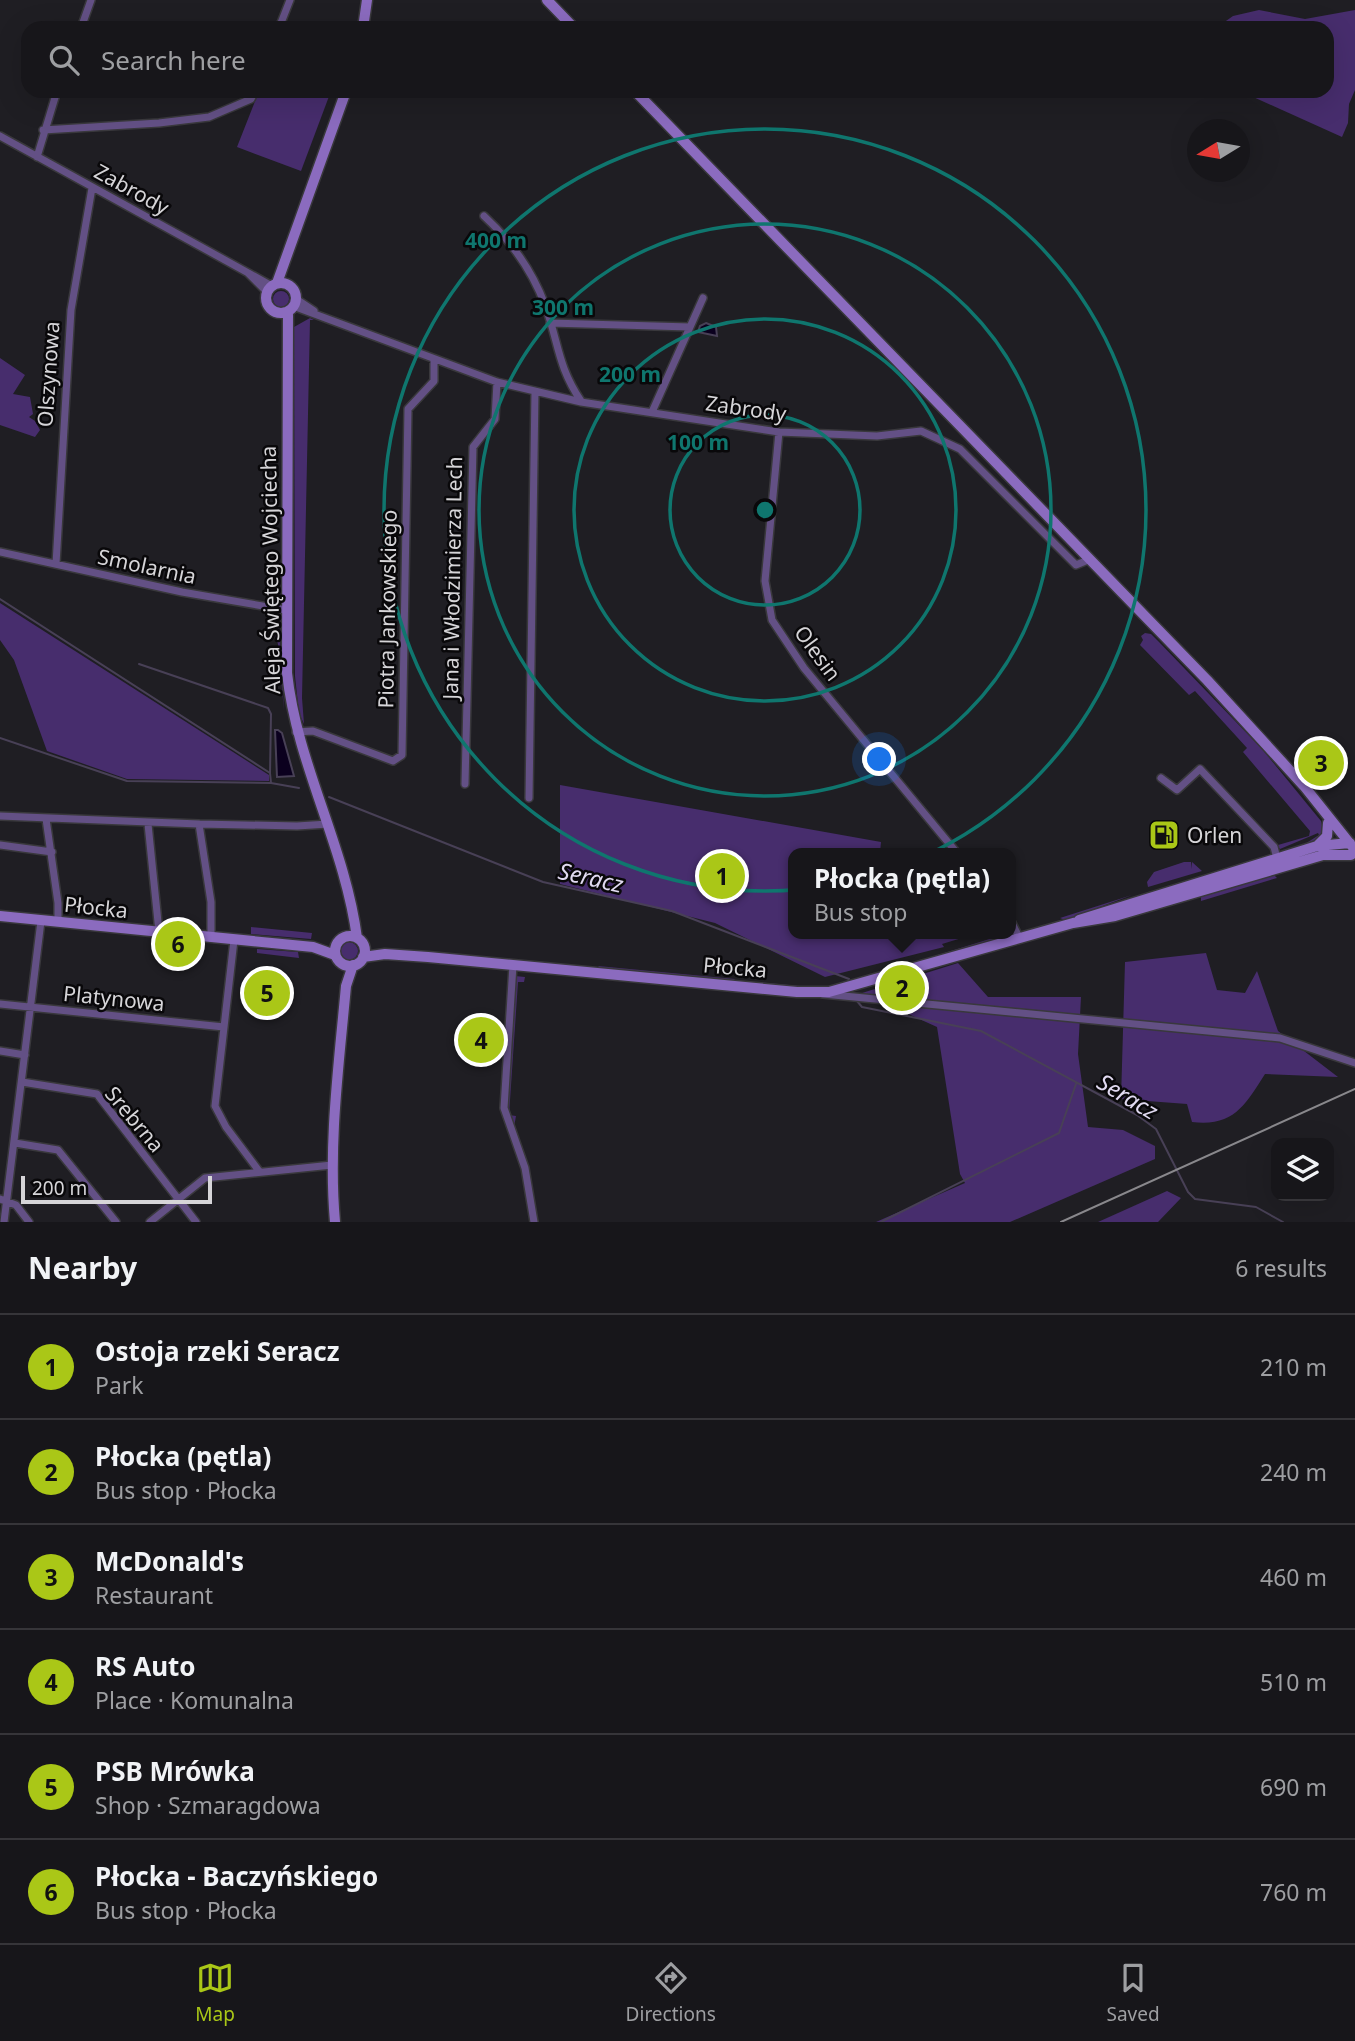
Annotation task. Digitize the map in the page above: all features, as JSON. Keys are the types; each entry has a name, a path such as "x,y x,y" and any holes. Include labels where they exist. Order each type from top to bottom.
{"street":[{"path":"84,21 91,0"},
{"path":"282,21 290,0"},
{"path":"364,21 367,0"},
{"path":"547,0 567,21"},
{"path":"37,157 54,98"},
{"path":"43,130 209,117 251,98"},
{"path":"289,307 268,305 288,258 299,217 343,98"},
{"path":"642,98 1088,560 1154,634 1231,708 1304,786 1349,849"},
{"name":"Zabrody","path":"0,136 276,287"},
{"name":"Olszynowa","path":"56,564 71,310 92,188"},
{"path":"484,216 523,259 545,305 565,378 581,402"},
{"path":"276,287 289,307"},
{"path":"652,412 703,298"},
{"name":"Zabrody","path":"289,307 497,382 581,402 779,432 877,436 921,431 960,449 1076,565 1088,560"},
{"name":"Aleja Świętego Wojciecha","path":"289,307 287,673 296,732 345,876 361,947"},
{"path":"550,323 690,327"},
{"name":"Piotra Jankowskiego","path":"296,732 313,731 393,761 402,755 408,409 434,381 434,359"},
{"name":"Jana i Włodzimierza Lech","path":"464,784 473,447 495,419 497,382"},
{"path":"529,798 535,391"},
{"name":"Olesin","path":"779,432 765,581 772,620 804,668 953,848"},
{"name":"Smolarnia","path":"0,552 182,592 286,610"},
{"path":"1263,742 1349,849"},
{"path":"1161,778 1177,790 1200,769 1274,847 1278,863"},
{"path":"0,816 148,824 328,824"},
{"path":"46,820 52,852 58,922"},
{"path":"148,824 159,932"},
{"path":"198,824 211,902 211,938"},
{"path":"1320,850 1327,836 1328,824"},
{"path":"0,845 52,852"},
{"name":"Płocka","path":"1016,938 1073,923 1115,916 1149,901 1320,850 1349,849"},
{"name":"Płocka","path":"1320,850 1349,849"},
{"name":"Aleja Świętego Wojciecha","path":"335,955 351,912"},
{"name":"Płocka","path":"0,916 313,947 335,955"},
{"path":"4,1222 4,1200 15,1143 41,921"},
{"path":"1016,931 1019,937"},
{"name":"Płocka","path":"313,947 341,940 385,954 816,993 867,983 1012,939"},
{"path":"234,940 215,1106 226,1127 259,1171"},
{"path":"335,1222 332,1165 346,986 349,965 361,947"},
{"path":"335,955 349,965"},
{"path":"513,965 504,1108 525,1168 534,1222"},
{"path":"891,976 900,1003"},
{"path":"816,993 1280,1038 1355,1063"},
{"name":"Platynowa","path":"0,1004 225,1027"},
{"path":"0,1052 25,1055"},
{"name":"Srebrna","path":"22,1082 97,1094 196,1222"},
{"path":"15,1143 58,1150 116,1222"},
{"path":"150,1222 205,1178 332,1165"},
{"path":"4,1200 16,1205 29,1222"}],"shaded area":[{"path":"1259,10 1305,19 1355,10 1355,90 1342,137 1256,98 1334,98 1334,21 1226,21 1233,16"},
{"path":"256,98 328,98 301,171 237,147"},
{"path":"278,291 284,291 289,299 287,305 278,307 273,302 273,296"},
{"path":"310,318 314,320 310,320 302,698 304,724 299,713 295,676 294,327"},
{"path":"706,323 716,327 717,336 698,332 700,326"},
{"path":"0,358 25,375 13,394 30,397 33,414 29,417 40,430 35,437 0,425"},
{"path":"0,603 269,775 269,781 127,779 47,751 14,660 0,640"},
{"path":"272,616 279,629 284,711 278,644 271,626"},
{"path":"1145,633 1151,634 1262,749 1321,821 1324,833 1311,845 1300,847 1319,835 1318,833 1280,849 1244,810 1278,845 1309,836 1310,831 1243,752 1247,748 1195,691 1189,695 1140,645 1143,640 1141,636"},
{"path":"275,730 282,733 294,776 277,777"},
{"path":"560,785 881,842 880,848 788,848 788,939 958,939 942,944 944,947 825,977 715,923 560,884"},
{"path":"1191,862 1192,869 1192,862 1202,871 1148,887 1147,882 1154,872"},
{"path":"1273,874 1277,878 1201,901 1201,896"},
{"path":"1132,895 1065,920 1060,918"},
{"path":"251,927 312,933 311,939 251,934"},
{"path":"990,939 1000,939 843,985"},
{"path":"345,942 353,942 358,951 356,958 345,960 340,955 340,947"},
{"path":"257,949 298,952 299,958 257,953"},
{"path":"1206,953 1217,990 1245,993 1257,971 1278,1031 1338,1077 1265,1074 1237,1112 1218,1121 1206,1123 1192,1122 1187,1104 1121,1099 1125,962"},
{"path":"958,963 988,997 1081,997 1078,1054 1088,1127 1123,1130 1155,1146 1155,1159 1010,1222 876,1222 965,1183 960,1174 937,1027 862,993"},
{"path":"598,966 735,979 732,982 602,970"},
{"path":"515,976 525,977 524,982 518,982 509,1115 507,1110"},
{"path":"758,982 815,987 758,985"},
{"path":"509,1115 516,1116 514,1127"},
{"path":"1167,1191 1181,1198 1158,1222 1098,1222"}],"waterway":[{"path":"0,599 270,773 271,783"},
{"path":"139,664 268,708 271,714 270,773"},
{"name":"Seracz","path":"0,738 127,781 271,783 299,788"},
{"name":"Seracz","path":"329,797 543,882 672,911 849,979"},
{"name":"Seracz","path":"857,1001 862,1007 981,1031 1137,1115 1156,1129 1188,1192 1195,1199 1256,1207 1283,1222"},
{"path":"881,1222 1059,1133 1076,1084"}],"railway":[{"path":"1061,1222 1355,1089"}],"place":[{"name":"McDonald's","path":"1321,763"},
{"name":"Orlen","path":"1164,835"},
{"name":"Ostoja rzeki Seracz","path":"722,876"},
{"name":"Płocka - Baczyńskiego","path":"178,944"},
{"name":"Płocka (pętla)","path":"902,988"},
{"name":"PSB Mrówka","path":"267,993"},
{"name":"RS Auto","path":"481,1040"}]}
